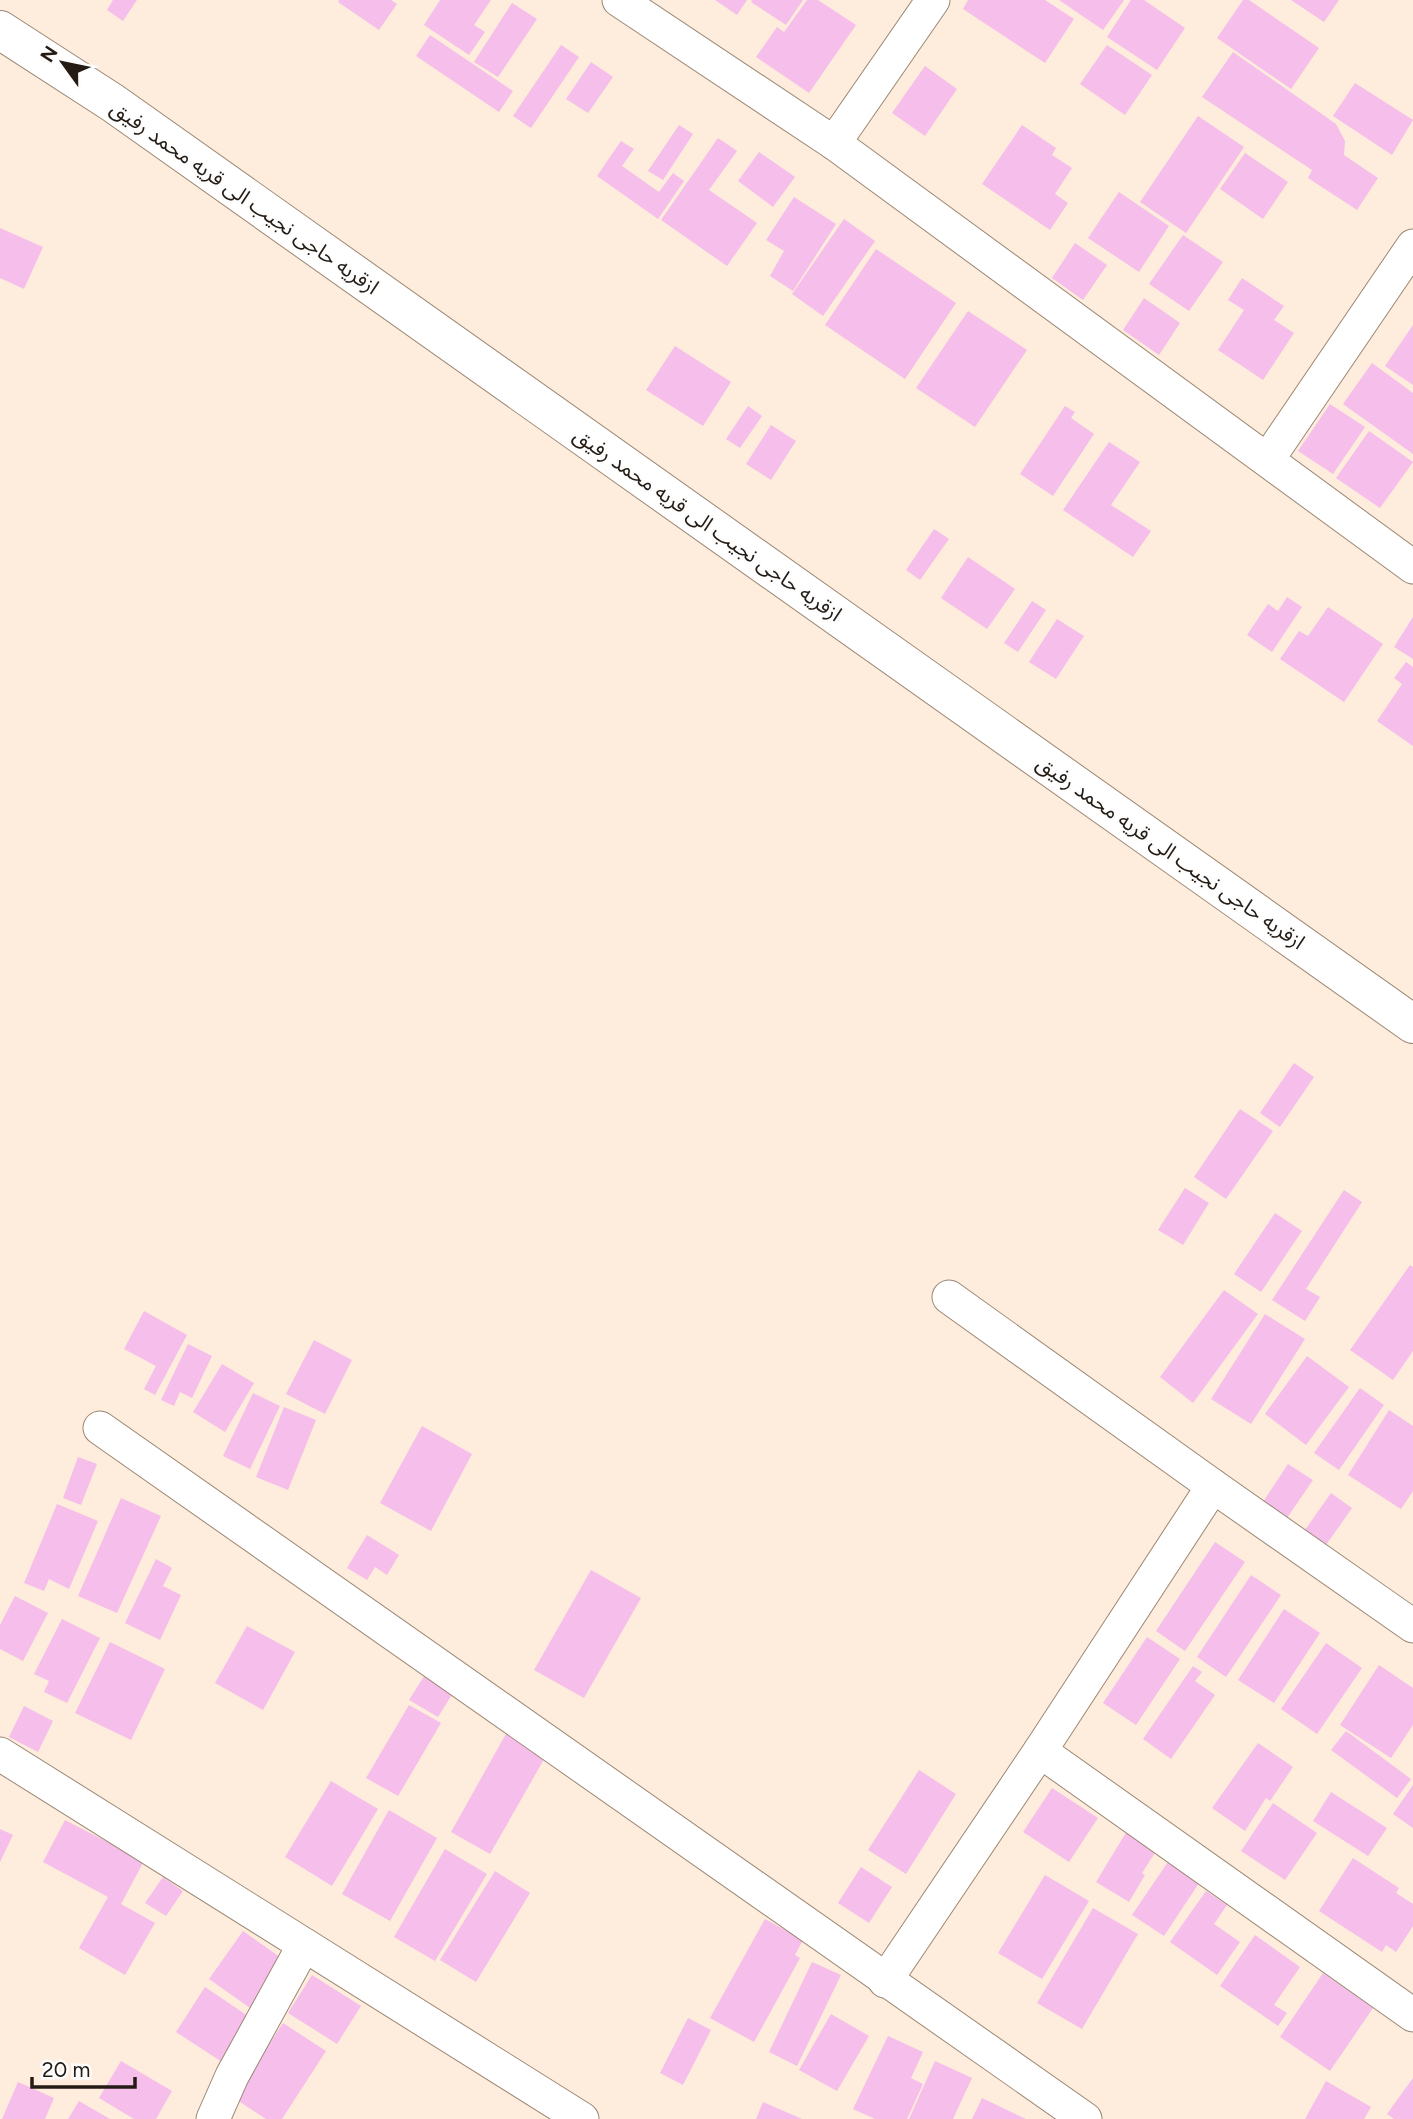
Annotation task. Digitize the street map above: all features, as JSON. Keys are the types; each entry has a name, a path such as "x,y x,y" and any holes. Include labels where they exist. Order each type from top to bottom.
{"main road":[{"name":"ازقریه حاجی نجیب الی قریه محمد رفیق","path":"0,30 113,103 1413,1024"}],"street":[{"path":"619,0 834,143 1413,567"},
{"path":"834,143 933,0"},
{"path":"1268,459 1413,246"},
{"path":"949,1297 1413,1626"},
{"path":"100,1428 1085,2119"},
{"path":"885,1981 1040,1751 1213,1486"},
{"path":"1040,1751 1413,2015"},
{"path":"0,1754 582,2119"},
{"path":"213,2119 232,2076 304,1945"}],"building":[{"path":"113,0 137,0 123,21 107,10"},
{"path":"391,0 397,4 379,30 338,2"},
{"path":"440,0 491,0 474,25 485,32 469,55 424,25"},
{"path":"715,0 747,0 737,15"},
{"path":"803,0 786,25 751,2"},
{"path":"807,0 818,0 856,25 809,93 756,57 777,27 784,32"},
{"path":"968,0 1045,0 1074,19 1045,63 963,9"},
{"path":"1059,0 1124,0 1103,30"},
{"path":"1131,0 1144,0 1185,28 1157,70 1107,37"},
{"path":"1243,0 1249,0 1319,48 1291,89 1217,38"},
{"path":"1291,0 1339,0 1324,22"},
{"path":"512,3 537,19 498,77 474,62"},
{"path":"430,35 513,91 499,112 416,56"},
{"path":"561,45 579,57 531,128 513,116"},
{"path":"1107,45 1152,75 1125,115 1080,84"},
{"path":"1233,52 1336,124 1345,141 1344,155 1378,178 1357,210 1308,178 1312,170 1202,97"},
{"path":"591,62 613,77 588,113 566,99"},
{"path":"925,66 957,89 925,136 892,113"},
{"path":"1355,83 1413,120 1392,155 1333,116"},
{"path":"1198,116 1244,147 1186,233 1140,202"},
{"path":"679,125 693,134 663,180 648,171"},
{"path":"1022,125 1056,148 1052,155 1072,168 1055,194 1068,203 1050,230 982,184"},
{"path":"718,138 737,151 709,190 757,223 727,266 661,220"},
{"path":"621,141 634,149 622,166 659,192 673,173 684,181 658,219 597,176"},
{"path":"759,152 795,177 773,207 738,181"},
{"path":"1245,153 1288,182 1263,219 1220,189"},
{"path":"1119,192 1169,226 1139,272 1088,238"},
{"path":"794,197 836,224 793,291 770,276 784,251 766,240"},
{"path":"844,219 875,241 823,316 792,294"},
{"path":"0,228 43,247 24,289 0,278"},
{"path":"1183,235 1223,262 1189,311 1149,284"},
{"path":"1075,243 1107,265 1083,300 1052,278"},
{"path":"876,249 956,303 905,379 825,325"},
{"path":"1242,278 1284,306 1274,320 1294,333 1263,380 1218,350 1244,310 1228,300"},
{"path":"1144,298 1180,323 1159,355 1123,330"},
{"path":"968,311 1027,350 975,427 916,388"},
{"path":"1413,325 1413,385 1385,366"},
{"path":"675,346 731,382 703,426 646,390"},
{"path":"1372,363 1413,393 1413,454 1343,404"},
{"path":"1330,404 1365,427 1333,474 1298,451"},
{"path":"748,406 762,416 740,448 726,439"},
{"path":"1065,406 1075,412 1071,418 1094,434 1053,496 1020,474"},
{"path":"771,425 796,441 771,480 746,464"},
{"path":"1369,431 1413,462 1380,508 1336,478"},
{"path":"1109,442 1140,462 1111,505 1151,531 1133,557 1063,510"},
{"path":"934,529 949,539 920,580 906,570"},
{"path":"968,557 1015,589 987,629 941,598"},
{"path":"1287,597 1302,607 1272,652 1247,635 1268,604 1278,611"},
{"path":"1032,601 1046,610 1018,652 1004,643"},
{"path":"1328,607 1383,644 1344,702 1280,659 1299,631 1308,636"},
{"path":"1413,617 1413,659 1394,647"},
{"path":"1057,619 1084,636 1056,679 1029,662"},
{"path":"1406,662 1413,667 1413,746 1377,721 1402,684 1394,678"},
{"path":"1294,1063 1314,1077 1280,1127 1260,1113"},
{"path":"1240,1109 1273,1131 1226,1199 1194,1177"},
{"path":"1185,1188 1209,1203 1183,1245 1158,1230"},
{"path":"1344,1190 1362,1202 1306,1289 1320,1297 1305,1321 1272,1300"},
{"path":"1275,1213 1302,1231 1261,1292 1234,1274"},
{"path":"1410,1265 1413,1267 1413,1351 1393,1380 1350,1350"},
{"path":"1224,1290 1258,1314 1193,1403 1160,1377"},
{"path":"144,1311 187,1335 155,1395 144,1389 156,1366 124,1349"},
{"path":"1265,1314 1305,1339 1251,1424 1211,1399"},
{"path":"314,1340 352,1360 325,1414 286,1394"},
{"path":"188,1344 212,1356 192,1398 180,1392 174,1406 161,1400"},
{"path":"1307,1356 1349,1387 1306,1445 1265,1414"},
{"path":"222,1364 254,1383 225,1432 193,1412"},
{"path":"1360,1388 1384,1405 1339,1470 1314,1453"},
{"path":"253,1393 280,1406 250,1469 223,1456"},
{"path":"284,1407 316,1420 288,1490 256,1477"},
{"path":"1389,1410 1413,1426 1413,1491 1401,1509 1348,1475"},
{"path":"422,1426 472,1454 431,1531 380,1503"},
{"path":"78,1457 97,1464 81,1505 63,1498"},
{"path":"1288,1464 1313,1480 1287,1518 1263,1502"},
{"path":"1331,1493 1352,1508 1326,1545 1305,1530"},
{"path":"121,1498 161,1516 117,1613 78,1596"},
{"path":"57,1504 98,1521 69,1589 49,1579 44,1591 24,1583"},
{"path":"367,1535 399,1555 387,1575 375,1567 367,1580 347,1568"},
{"path":"1215,1542 1245,1562 1185,1651 1156,1631"},
{"path":"156,1559 172,1568 163,1586 181,1595 160,1640 125,1623"},
{"path":"591,1570 641,1598 584,1698 534,1670"},
{"path":"1251,1575 1281,1595 1226,1677 1197,1657"},
{"path":"15,1596 48,1613 23,1661 0,1649 0,1625"},
{"path":"1284,1609 1320,1633 1274,1703 1238,1680"},
{"path":"62,1619 100,1638 67,1703 44,1692 49,1681 34,1674"},
{"path":"247,1626 295,1652 263,1710 215,1683"},
{"path":"1147,1637 1180,1659 1136,1725 1103,1703"},
{"path":"110,1642 165,1669 131,1740 75,1713"},
{"path":"1326,1643 1362,1668 1317,1734 1281,1709"},
{"path":"1379,1665 1413,1688 1413,1725 1391,1758 1340,1725"},
{"path":"1193,1666 1202,1672 1195,1681 1215,1695 1171,1759 1143,1739"},
{"path":"430,1667 458,1685 438,1717 409,1700"},
{"path":"409,1705 441,1723 398,1796 366,1778"},
{"path":"24,1706 53,1721 38,1752 9,1737"},
{"path":"1346,1731 1411,1779 1397,1798 1331,1750"},
{"path":"507,1732 547,1754 490,1854 451,1832"},
{"path":"1258,1743 1293,1767 1270,1801 1266,1798 1245,1831 1212,1808"},
{"path":"919,1770 956,1794 906,1874 868,1850"},
{"path":"331,1781 378,1809 332,1886 285,1857"},
{"path":"1413,1785 1413,1828 1393,1814"},
{"path":"1052,1788 1098,1818 1069,1862 1023,1832"},
{"path":"1331,1792 1387,1828 1368,1856 1313,1821"},
{"path":"1273,1803 1317,1833 1285,1880 1241,1851"},
{"path":"389,1810 437,1838 390,1921 342,1894"},
{"path":"65,1820 144,1861 121,1904 155,1923 125,1975 79,1948 108,1897 43,1862"},
{"path":"1130,1826 1160,1845 1142,1873 1145,1875 1129,1902 1096,1882"},
{"path":"0,1829 13,1835 0,1862"},
{"path":"445,1849 487,1874 435,1961 394,1937"},
{"path":"1174,1853 1205,1874 1164,1936 1132,1915"},
{"path":"1353,1858 1399,1888 1396,1893 1413,1904 1413,1926 1396,1952 1386,1945 1382,1952 1319,1911"},
{"path":"861,1867 892,1887 869,1923 838,1903"},
{"path":"495,1871 530,1893 476,1982 440,1960"},
{"path":"1045,1875 1089,1901 1042,1979 998,1953"},
{"path":"163,1877 183,1891 166,1916 145,1903"},
{"path":"1206,1891 1227,1905 1214,1924 1240,1942 1217,1975 1170,1942"},
{"path":"1093,1908 1138,1934 1082,2029 1037,2003"},
{"path":"765,1919 803,1940 795,1955 800,1958 754,2042 710,2018"},
{"path":"243,1931 284,1960 250,2008 209,1979"},
{"path":"1255,1935 1300,1967 1274,2005 1287,2013 1278,2026 1220,1986"},
{"path":"812,1962 841,1975 797,2066 769,2052"},
{"path":"1323,1973 1373,2008 1330,2071 1280,2037"},
{"path":"312,1975 361,2006 337,2044 288,2013"},
{"path":"205,1987 251,2018 222,2062 176,2032"},
{"path":"831,2014 869,2036 837,2091 799,2070"},
{"path":"688,2018 711,2030 683,2085 660,2073"},
{"path":"283,2023 326,2051 282,2119 266,2119 234,2098"},
{"path":"888,2036 923,2052 911,2078 923,2084 907,2119 875,2119 853,2109"},
{"path":"121,2061 172,2091 156,2119 134,2119 99,2098"},
{"path":"935,2061 972,2078 953,2119 909,2119"},
{"path":"1413,2078 1413,2119 1394,2119 1387,2114"},
{"path":"1326,2081 1371,2107 1364,2119 1305,2119"},
{"path":"18,2082 54,2098 45,2119 2,2119"},
{"path":"982,2098 1026,2119 972,2119"},
{"path":"79,2101 110,2119 68,2119"},
{"path":"763,2102 802,2119 756,2119"}]}
